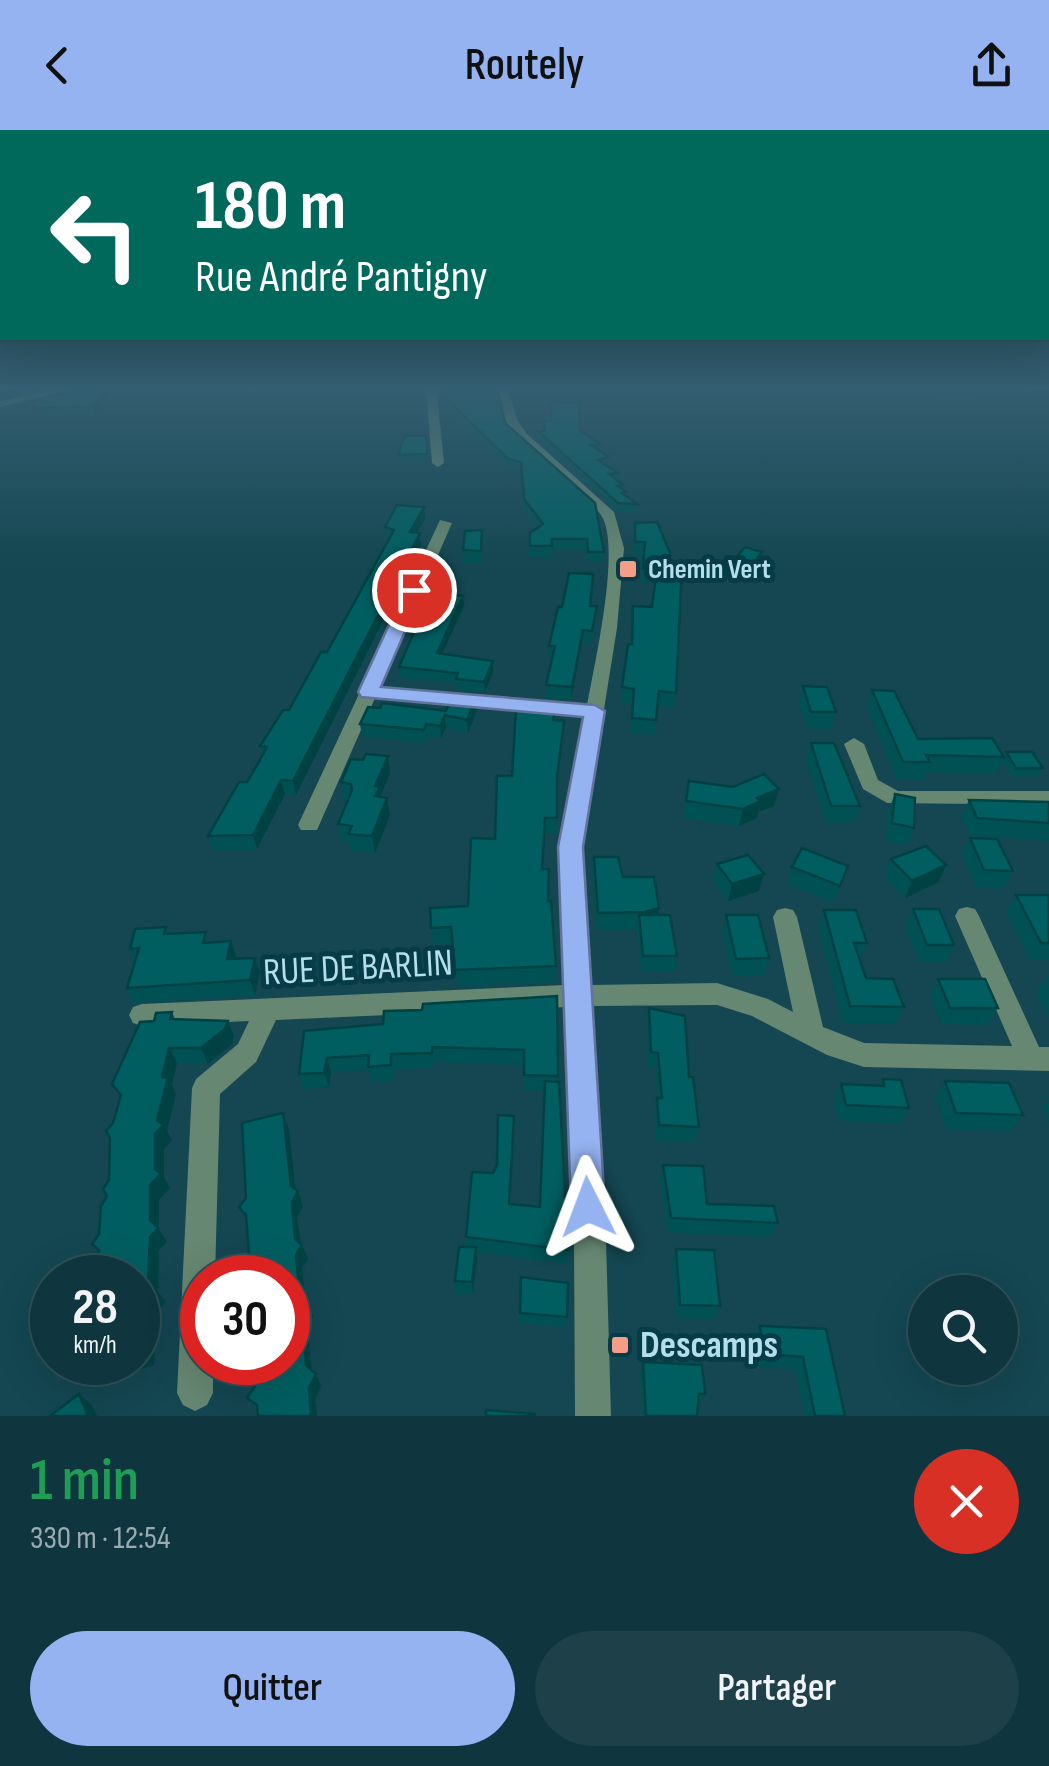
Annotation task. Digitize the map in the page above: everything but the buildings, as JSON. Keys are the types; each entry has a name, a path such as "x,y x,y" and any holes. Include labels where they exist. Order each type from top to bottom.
{"street":[{"path":"436,446 438,463"},
{"path":"535,446 610,515 617,548 617,574 570,847 590,1240 592,1416"},
{"path":"308,826 445,522"},
{"path":"368,692 595,711"},
{"path":"854,744 870,784 894,798 1049,798"},
{"path":"967,916 1040,1059"},
{"path":"785,917 811,1034"},
{"name":"RUE DE BARLIN","path":"142,1014 717,994 759,1007 864,1055 1040,1059"},
{"path":"195,1393 206,1088 247,1053 268,1009"}],"place":[{"name":"Chemin Vert","path":"628,569"},
{"name":"Descamps","path":"620,1345"}],"route":[{"path":"414,590 368,692 595,711 570,847 588,1207"}]}
